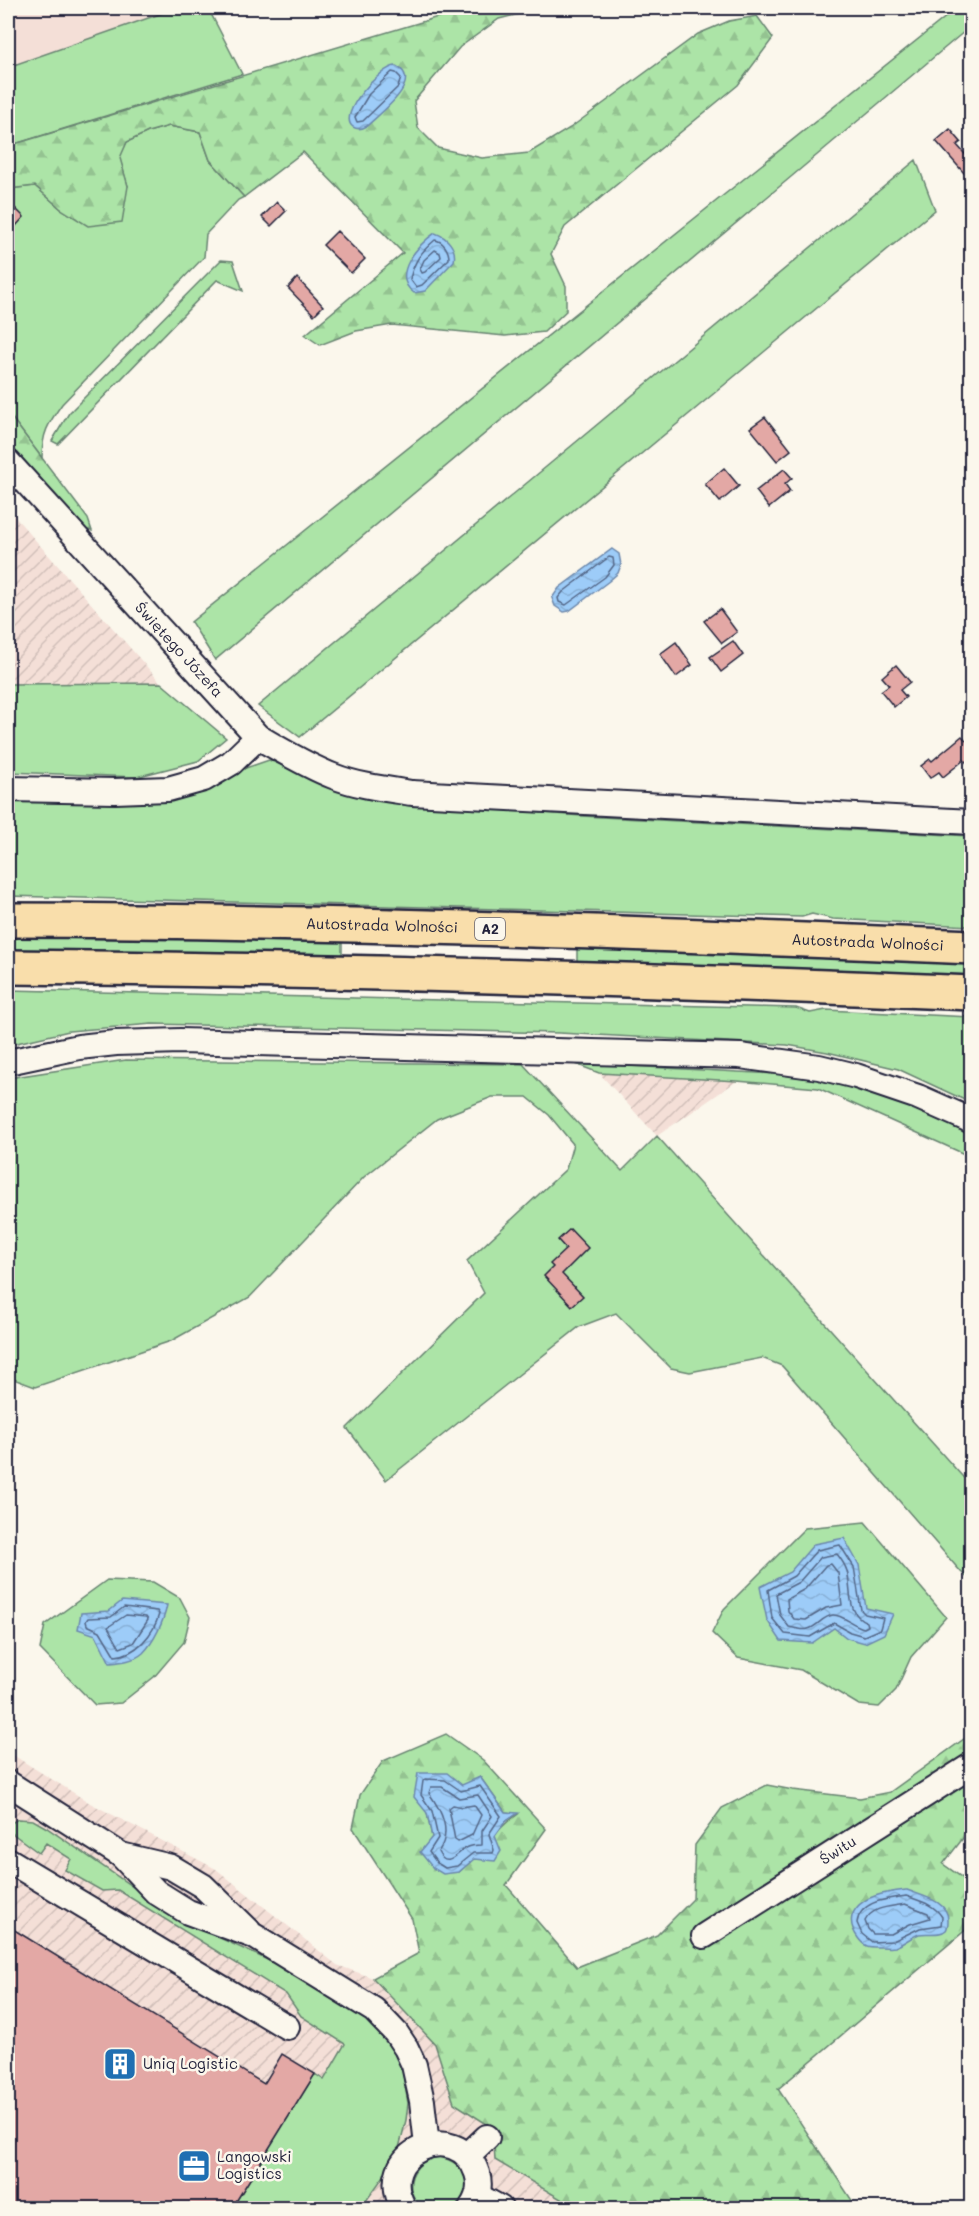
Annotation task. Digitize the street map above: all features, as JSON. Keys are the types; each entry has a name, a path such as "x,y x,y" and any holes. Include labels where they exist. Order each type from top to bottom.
{"highway":[{"name":"Autostrada Wolności","path":"8,920 426,927 972,947"},
{"path":"8,967 311,970 972,993"}],"street":[{"name":"Świętego Józefa","path":"8,462 258,736 295,758 335,777 384,789 435,794 972,822"},
{"path":"8,789 115,791 168,789 204,779 231,764 258,736"},
{"path":"8,1062 54,1051 107,1044 180,1041 717,1054 808,1065 856,1076 918,1096 972,1121"},
{"name":"Świtu","path":"704,1936 972,1765"},
{"path":"10,1790 122,1854 171,1867 203,1886 254,1936 374,2010 396,2033 414,2066 422,2101 427,2145"},
{"path":"8,1860 287,2027"},
{"path":"467,2156 487,2137"},
{"path":"396,2206 397,2183 401,2166 412,2153 427,2145 444,2144 467,2156 476,2170 478,2178 474,2202 500,2208"}],"shaded area":[{"path":"8,8 177,8 8,67"},
{"path":"8,509 161,683 8,684"},
{"path":"599,1073 737,1081 657,1136"},
{"path":"8,1752 90,1803 216,1869 337,1965 373,1978 435,2044 454,2103 494,2128 495,2160 576,2208 8,2208"}],"green space":[{"path":"177,8 208,8 242,74 8,146 8,67"},
{"path":"468,8 543,8 499,19 460,47 414,101 418,128 438,148 482,158 529,153 570,128 698,34 729,21 757,16 773,38 738,85 565,227 551,254 566,286 566,311 544,332 505,336 392,325 356,331 320,345 305,335 403,253 303,152 244,197 210,160 200,132 169,126 148,132 127,142 120,158 128,186 122,222 88,226 61,209 35,186 8,189 8,146"},
{"path":"957,8 971,8 971,26 215,660 191,622"},
{"path":"169,126 200,132 210,160 244,197 238,200 206,234 204,257 62,404 47,429 42,458 8,413 8,189 35,186 61,209 128,186 119,158 127,142 148,132"},
{"path":"916,160 935,210 300,737 258,706"},
{"path":"221,260 233,261 243,291 217,280 58,444 52,441 69,413"},
{"path":"8,413 88,519 92,531 80,528 8,447"},
{"path":"161,683 226,738 198,761 136,777 8,772 8,684"},
{"path":"269,760 366,799 582,816 971,836 971,926 833,919 812,914 802,917 8,896 8,801 240,770"},
{"path":"8,930 342,940 342,960 8,956"},
{"path":"577,946 971,957 971,983 577,965"},
{"path":"8,990 796,1008 810,1013 826,1010 971,1017 971,1103 898,1069 787,1045 559,1033 152,1024 69,1031 8,1045"},
{"path":"126,1060 523,1064 622,1171 657,1136 971,1486 971,1581 782,1366 762,1358 690,1372 671,1368 616,1313 579,1327 386,1480 347,1428 484,1293 467,1261 566,1169 573,1144 549,1115 527,1097 492,1097 437,1119 364,1177 250,1297 171,1341 35,1387 8,1377 8,1078"},
{"path":"573,1063 813,1076 889,1098 953,1126 971,1136 971,1157 818,1088 599,1073"},
{"path":"865,1522 946,1617 911,1657 896,1690 879,1707 859,1705 801,1670 738,1658 712,1633 724,1609 805,1528"},
{"path":"107,1580 153,1582 180,1598 190,1617 184,1642 154,1677 121,1703 95,1705 40,1649 45,1625"},
{"path":"446,1734 483,1760 546,1829 506,1885 577,1967 657,1935 693,1899 695,1845 722,1808 767,1785 860,1798 890,1792 971,1734 971,1828 943,1864 971,1884 969,1927 778,2089 857,2208 576,2208 495,2160 493,2128 454,2103 435,2044 373,1978 419,1953 412,1919 353,1828 360,1795 383,1761","holes":["480,1777 505,1812 518,1814 502,1827 459,1872 432,1837 427,1813"]},
{"path":"18,1819 33,1820 47,1828 181,1920 287,1969 361,2011 391,2043 402,2068 408,2103 406,2120 399,2148 391,2166 361,2208 232,2208 315,2074 324,2080 345,2044 301,2016 286,1994 118,1890 102,1891 65,1870 71,1859 46,1843 39,1853 9,1831 11,1823"},
{"path":"438,2157 456,2164 462,2170 465,2177 465,2193 454,2208 422,2208 412,2193 412,2177 421,2164"}],"water":[{"path":"396,66 404,72 406,80 397,97 367,126 360,129 353,127 349,121 350,112 362,92 381,74"},
{"path":"435,233 450,244 455,256 454,261 425,291 414,293 407,286 406,269 415,252"},
{"path":"612,549 619,554 621,565 618,573 569,611 564,612 555,606 552,598 559,588"},
{"path":"844,1538 859,1565 866,1608 893,1614 884,1634 865,1643 847,1638 834,1628 812,1643 781,1641 767,1620 760,1587 790,1572 814,1544"},
{"path":"122,1601 167,1605 158,1631 143,1653 123,1662 110,1663 96,1635 78,1629 81,1613 109,1611"},
{"path":"418,1773 447,1773 462,1785 480,1777 505,1812 518,1813 505,1822 495,1836 501,1851 495,1861 474,1859 459,1872 443,1874 433,1868 420,1852 432,1837 427,1813 414,1797"},
{"path":"907,1890 933,1900 944,1909 948,1921 946,1930 940,1933 919,1934 895,1947 871,1947 863,1944 852,1925 852,1916 856,1909 861,1903 875,1896"}],"building":[{"path":"950,129 961,142 957,145 972,162 972,167 964,173 936,141"},
{"path":"277,202 286,211 271,226 262,217"},
{"path":"14,207 24,217 15,227 8,220 8,214"},
{"path":"337,231 365,259 351,273 323,245"},
{"path":"297,278 323,306 314,315 288,288"},
{"path":"765,417 791,450 777,461 750,428"},
{"path":"724,468 739,486 720,502 705,484"},
{"path":"784,469 792,478 785,484 790,491 769,508 756,491"},
{"path":"720,609 737,632 722,643 704,621"},
{"path":"733,641 743,655 721,672 710,657"},
{"path":"676,642 692,665 676,677 660,654"},
{"path":"896,665 910,682 900,690 906,697 894,707 881,691 889,685 882,677"},
{"path":"962,736 972,747 972,768 964,760 943,777 939,772 930,778 921,766 930,759 932,761"},
{"path":"570,1229 588,1248 562,1274 583,1296 572,1306 544,1276 553,1267 550,1264 566,1249 558,1240"},
{"name":"Uniq Logistic","path":"8,1926 264,2084 282,2054 315,2074 232,2208 8,2208"}],"place":[{"name":"Uniq Logistic","path":"120,2064"},
{"name":"Langowski Logistics","path":"194,2166"}]}
